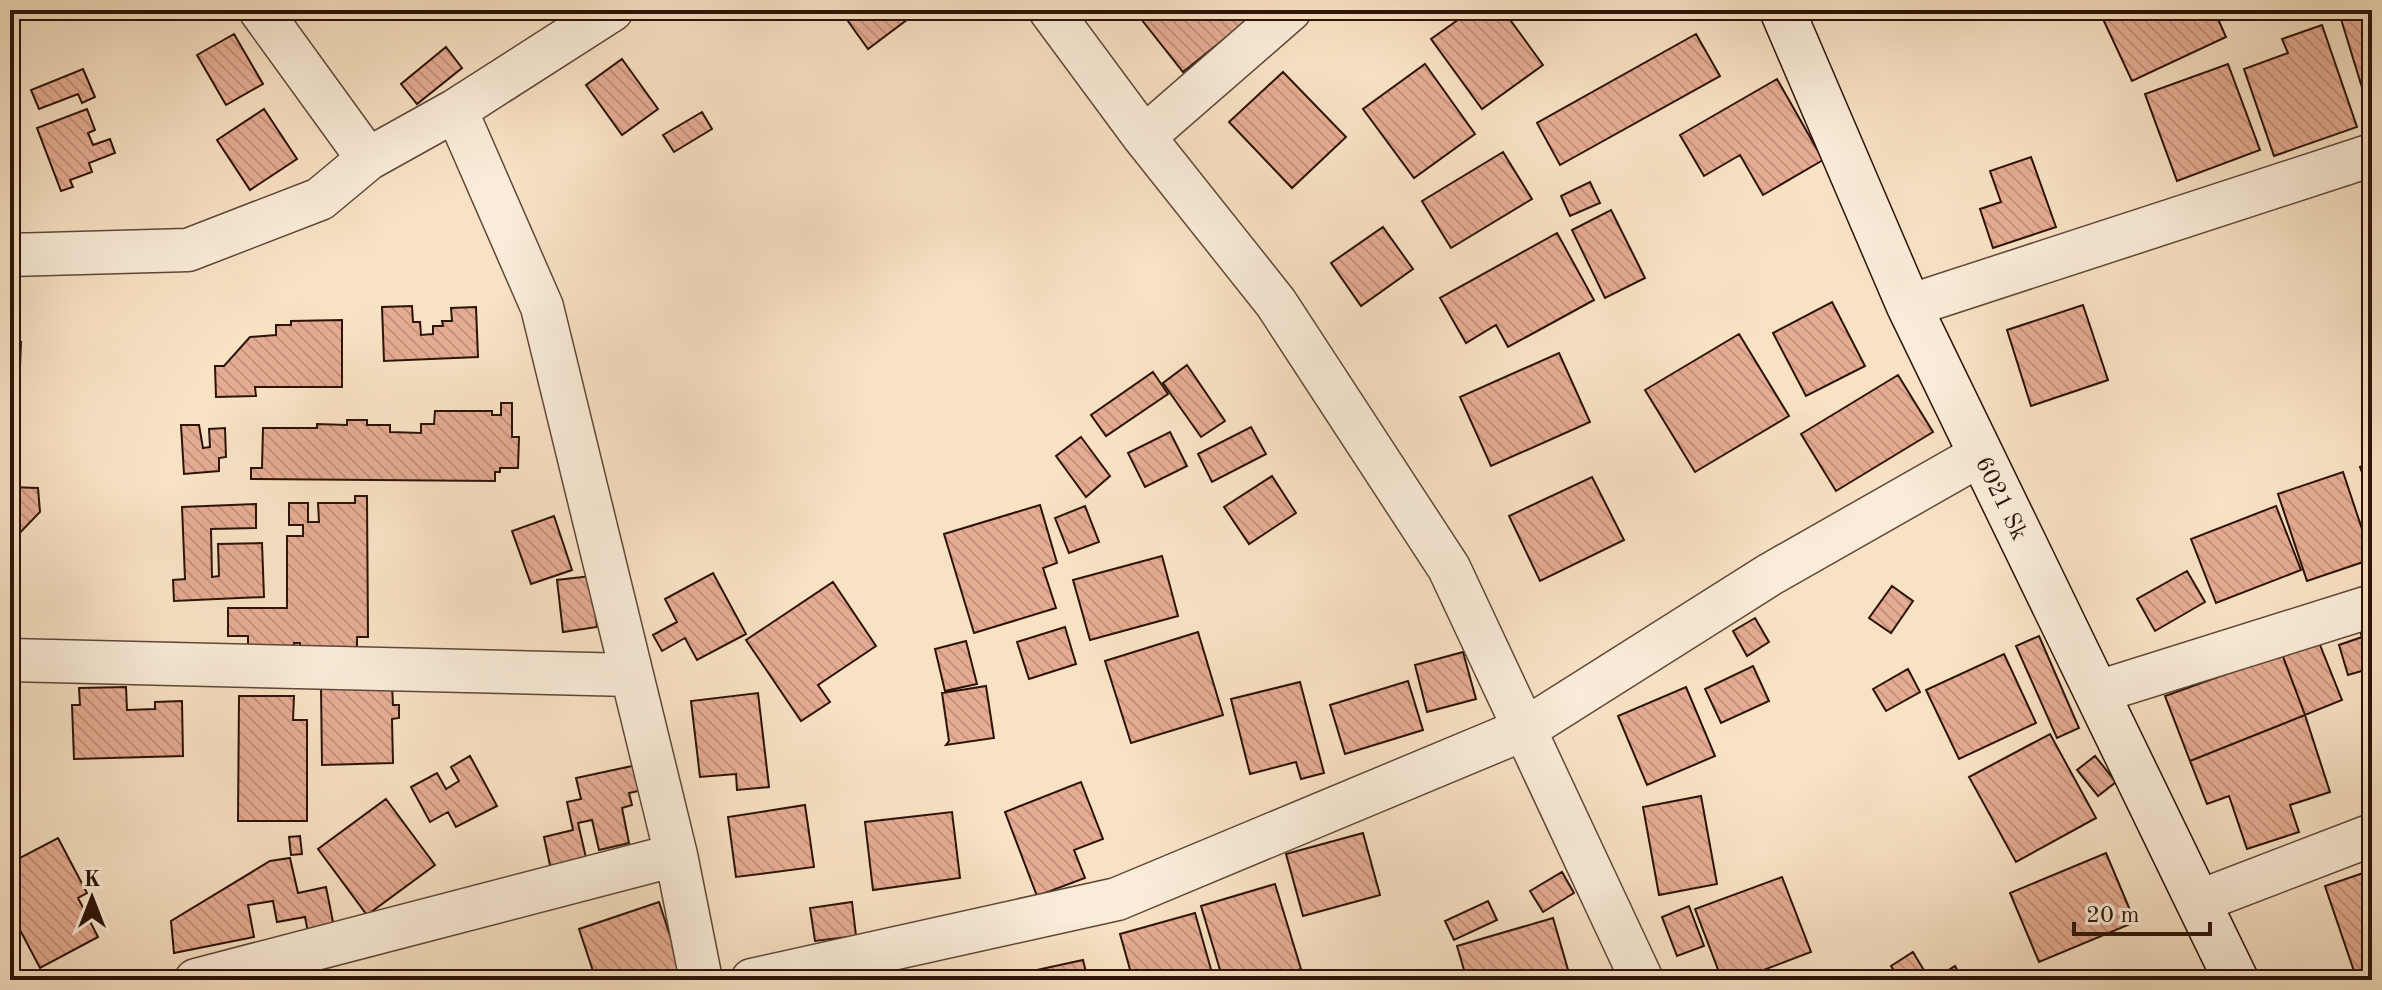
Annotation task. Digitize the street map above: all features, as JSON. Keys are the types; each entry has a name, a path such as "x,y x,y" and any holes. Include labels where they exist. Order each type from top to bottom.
{"street":[{"path":"260,10 368,159"},
{"path":"10,255 188,250 320,199 368,159 456,110 612,10"},
{"path":"1050,10 1144,137 1276,303 1449,568 1527,728 1642,980"},
{"path":"1144,137 1290,10"},
{"name":"6021 Sk","path":"1782,10 1909,306 2236,980"},
{"path":"456,110 542,307 676,855 701,980"},
{"path":"1909,306 2372,155"},
{"path":"752,980 1117,899 1527,728 1769,575 1980,455"},
{"path":"2098,692 2372,606"},
{"path":"10,660 631,675"},
{"path":"2200,901 2372,835"},
{"path":"196,980 676,855"}],"building":[{"path":"840,10 901,10 908,19 868,49"},
{"path":"1134,10 1242,10 1249,19 1183,72"},
{"path":"1472,10 1503,10 1543,65 1482,109 1431,39"},
{"path":"2117,10 2214,10 2226,37 2132,81 2102,17"},
{"path":"2372,10 2372,106 2368,107 2341,19"},
{"path":"2322,25 2357,127 2274,156 2244,69 2288,53 2282,39"},
{"path":"234,34 263,84 226,105 197,55"},
{"path":"1696,34 1720,76 1560,165 1537,123"},
{"path":"446,47 462,68 417,104 401,84"},
{"path":"622,59 658,109 622,135 586,85"},
{"path":"1425,64 1475,134 1414,178 1363,109"},
{"path":"2228,64 2260,150 2177,181 2145,94"},
{"path":"83,69 95,97 82,103 78,94 39,109 31,90"},
{"path":"1283,72 1346,137 1292,188 1229,122"},
{"path":"1777,79 1823,160 1763,195 1740,155 1704,176 1680,135"},
{"path":"87,109 95,130 88,133 93,145 110,139 115,153 89,163 92,172 70,180 73,187 61,191 37,128"},
{"path":"264,109 297,159 250,190 217,140"},
{"path":"702,112 712,129 674,152 663,135"},
{"path":"1503,152 1532,199 1451,248 1422,201"},
{"path":"2031,157 2056,227 1993,248 1980,209 2001,202 1990,171"},
{"path":"1590,182 1600,203 1570,216 1561,196"},
{"path":"1611,210 1645,278 1605,298 1572,230"},
{"path":"1383,227 1413,269 1361,306 1331,263"},
{"path":"1557,233 1594,300 1508,347 1496,325 1466,343 1440,298"},
{"path":"1832,302 1865,366 1806,396 1773,333"},
{"path":"2083,305 2108,380 2031,406 2007,330"},
{"path":"412,306 413,322 420,322 421,335 433,334 433,326 443,326 442,321 452,321 451,308 476,307 478,357 384,361 382,307"},
{"path":"342,320 342,387 255,387 256,396 216,397 215,366 224,366 250,337 276,335 276,325 291,325 291,321"},
{"path":"1739,334 1789,416 1695,472 1645,390"},
{"path":"10,342 21,342 19,391 10,391"},
{"path":"1559,353 1590,422 1491,466 1460,397"},
{"path":"1187,365 1225,421 1201,437 1163,383"},
{"path":"1153,372 1168,394 1106,436 1091,415"},
{"path":"1898,375 1933,432 1836,491 1801,434"},
{"path":"501,403 512,403 512,437 519,437 518,468 500,468 500,472 495,472 495,481 251,479 251,468 262,468 263,428 317,428 317,424 347,425 347,420 367,420 367,425 390,425 390,432 421,433 421,424 434,424 435,411 492,411 492,415 501,415"},
{"path":"181,425 199,425 203,448 210,447 209,429 225,428 226,457 219,458 219,471 184,474"},
{"path":"1251,427 1266,454 1212,482 1198,454"},
{"path":"1170,432 1187,466 1145,487 1128,453"},
{"path":"1081,437 1110,476 1086,497 1056,456"},
{"path":"2372,463 2372,501 2360,467"},
{"path":"2343,472 2372,559 2307,581 2278,494"},
{"path":"1272,476 1296,513 1249,544 1224,507"},
{"path":"1592,477 1624,540 1540,581 1509,516"},
{"path":"10,487 38,488 40,512 10,543"},
{"path":"355,496 367,496 368,637 357,637 357,650 300,650 300,643 294,643 294,654 248,657 248,636 228,636 228,608 287,608 287,536 303,536 303,525 289,525 289,503 308,503 308,522 319,522 318,503 355,503"},
{"path":"256,504 256,528 211,529 212,577 219,576 218,544 262,543 264,597 174,601 173,580 185,579 182,507"},
{"path":"1040,505 1057,563 1043,568 1056,608 974,633 944,534"},
{"path":"1085,506 1099,542 1069,553 1055,518"},
{"path":"2276,506 2301,570 2216,603 2191,539"},
{"path":"2372,514 2372,537 2366,538 2362,517"},
{"path":"554,516 572,570 531,584 512,531"},
{"path":"1162,556 1178,616 1090,640 1073,580"},
{"path":"2187,571 2205,602 2155,631 2137,599"},
{"path":"713,573 746,634 697,660 685,638 662,651 653,635 677,622 665,599"},
{"path":"591,576 597,627 563,632 557,580"},
{"path":"833,582 876,646 818,685 830,702 801,721 746,640"},
{"path":"1892,586 1913,601 1891,633 1869,618"},
{"path":"2372,613 2372,668 2348,675 2339,645 2362,637 2356,618"},
{"path":"1755,618 1769,642 1747,656 1733,631"},
{"path":"1065,627 1076,664 1029,679 1017,642"},
{"path":"1198,632 1223,715 1131,743 1105,661"},
{"path":"2039,636 2079,728 2057,738 2016,646"},
{"path":"2318,640 2342,700 2305,715 2282,654"},
{"path":"966,641 977,684 945,691 935,649"},
{"path":"1463,652 1476,699 1427,712 1415,665"},
{"path":"2004,654 2036,723 1959,759 1926,690"},
{"path":"2282,654 2305,715 2190,761 2165,696"},
{"path":"1753,666 1769,701 1721,723 1705,689"},
{"path":"1908,669 1920,692 1886,711 1873,689"},
{"path":"1408,681 1423,730 1345,754 1330,705"},
{"path":"1300,682 1324,773 1301,779 1296,762 1250,774 1231,699"},
{"path":"392,685 393,705 399,705 399,718 392,719 393,763 322,765 321,687"},
{"path":"986,686 994,738 946,745 949,741 942,693"},
{"path":"126,687 127,710 155,709 155,702 182,701 183,756 74,759 72,705 80,705 79,688"},
{"path":"1686,687 1715,756 1647,785 1618,716"},
{"path":"758,693 769,787 737,790 736,774 700,777 691,701"},
{"path":"239,696 294,696 293,720 307,720 307,821 238,821"},
{"path":"2305,715 2330,792 2290,805 2299,832 2247,849 2229,796 2207,804 2190,761"},
{"path":"2050,734 2096,818 2016,862 1969,777"},
{"path":"470,756 497,806 456,827 448,812 430,822 411,787 437,773 446,789 459,781 451,767"},
{"path":"2095,756 2116,782 2098,796 2077,770"},
{"path":"637,765 643,790 629,793 632,805 622,808 629,843 599,850 592,820 578,823 587,862 551,870 544,837 573,830 567,802 581,799 576,778"},
{"path":"1081,782 1103,839 1074,850 1085,878 1037,896 1005,812"},
{"path":"1701,796 1717,884 1659,895 1643,807"},
{"path":"386,799 435,865 367,915 318,849"},
{"path":"805,805 814,867 736,877 728,817"},
{"path":"952,812 960,878 873,890 865,822"},
{"path":"1363,833 1380,895 1303,916 1286,854"},
{"path":"300,836 302,854 291,855 289,837"},
{"path":"58,838 87,893 78,898 98,937 40,968 10,911 10,863"},
{"path":"2106,853 2135,922 2039,962 2010,893"},
{"path":"290,858 298,893 326,887 334,927 308,932 305,917 277,922 273,901 248,905 254,937 174,953 171,921 270,861"},
{"path":"2372,870 2372,969 2355,974 2325,886"},
{"path":"1562,872 1574,893 1543,912 1530,891"},
{"path":"1782,877 1811,952 1737,980 1722,980 1695,909"},
{"path":"1275,884 1301,969 1264,980 1223,980 1201,906"},
{"path":"1488,901 1497,920 1454,940 1445,921"},
{"path":"659,902 684,979 596,980 579,929"},
{"path":"852,902 856,936 815,941 810,908"},
{"path":"1689,906 1704,946 1677,956 1662,917"},
{"path":"1195,913 1214,980 1133,980 1120,934"},
{"path":"1553,918 1571,980 1467,980 1457,946"},
{"path":"1913,952 1928,977 1900,980 1891,966"},
{"path":"1083,960 1088,980 991,980"},
{"path":"1955,966 1963,980 1933,980"}]}
